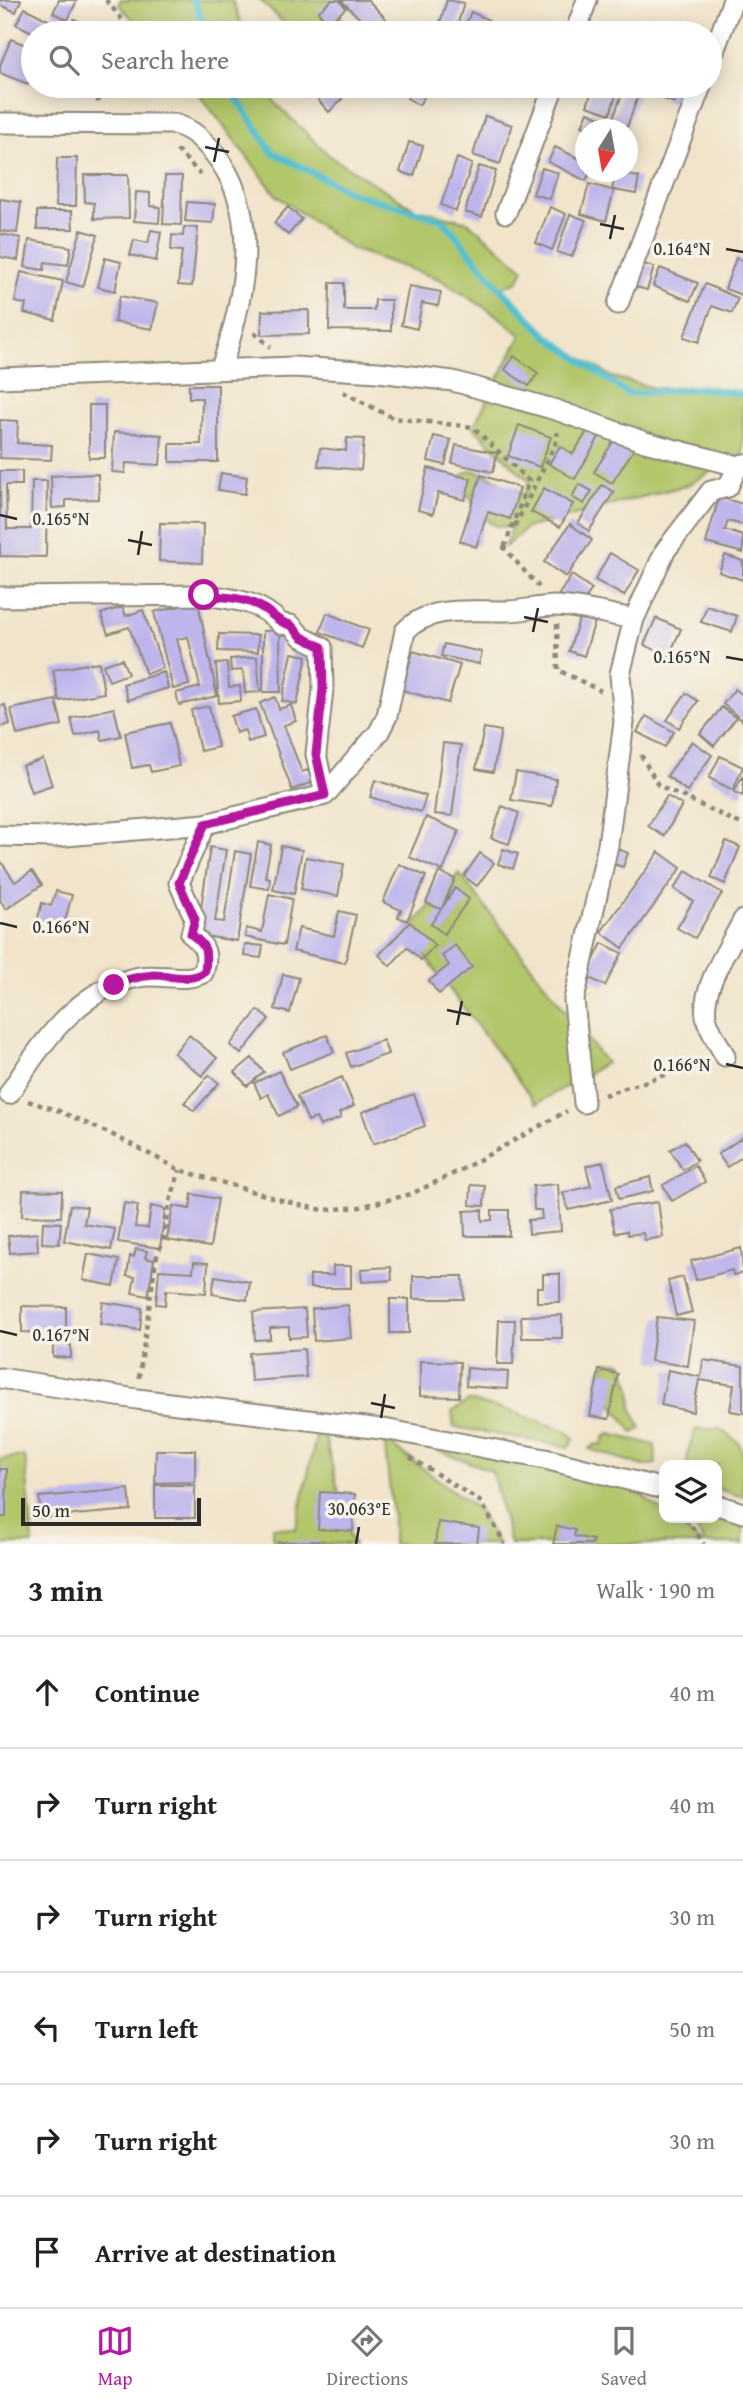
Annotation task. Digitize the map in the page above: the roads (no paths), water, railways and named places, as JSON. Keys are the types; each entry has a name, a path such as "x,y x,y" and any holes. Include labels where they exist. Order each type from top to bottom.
{"street":[{"path":"579,21 587,0"},
{"path":"722,30 733,0"},
{"path":"506,213 549,98"},
{"path":"618,304 696,98"},
{"path":"0,123 174,124 192,131 218,158 236,191 242,212 245,255 243,285 235,322 220,368"},
{"path":"0,378 220,368 293,367 378,372 453,381 556,410 645,442 740,465 728,486 711,491 665,551 635,619 620,674 624,722 608,845 575,999 584,1102"},
{"path":"0,597 204,595 257,605 281,624 291,625 302,637 322,647 323,689 316,754 325,795"},
{"path":"0,836 54,837 205,824 325,795 379,732 387,716 405,631 414,622 444,612 507,611 556,606 635,619"},
{"path":"9,1094 43,1042 95,995 139,977 192,977 205,971 204,944 191,934 195,919 179,883 205,824"},
{"path":"725,1056 706,1017 707,1003 717,970 743,920"},
{"path":"0,1378 137,1399 388,1430 545,1459 659,1488"},
{"path":"722,1506 743,1513"}],"waterway":[{"path":"194,0 202,21"},
{"path":"237,98 272,152 352,193 443,220 499,287 547,336 628,394 701,388 743,394"}]}
